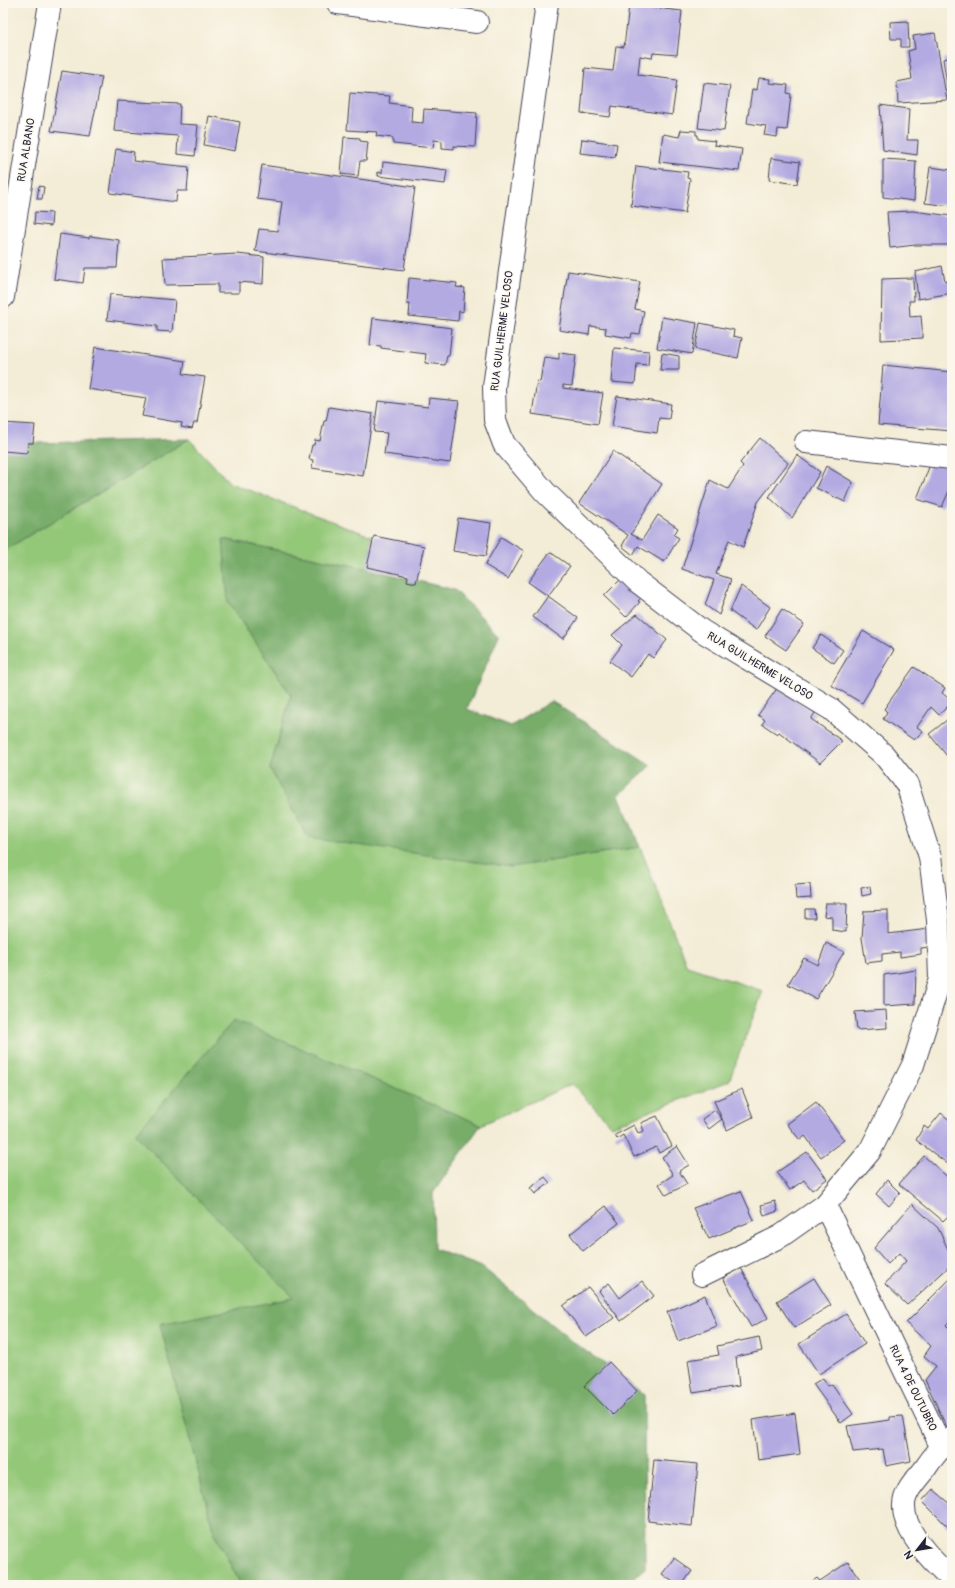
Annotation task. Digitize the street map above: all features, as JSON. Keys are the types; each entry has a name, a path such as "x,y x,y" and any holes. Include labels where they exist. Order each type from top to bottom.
{"street":[{"name":"RUA ALBANO","path":"3,297 50,3"},
{"path":"338,3 477,22"},
{"name":"RUA GUILHERME VELOSO","path":"547,3 494,387 495,420 504,444 545,492 638,582 702,631 831,709 884,755 906,784 930,857 938,920 940,979 913,1065 870,1151 825,1205 781,1236 702,1275"},
{"path":"806,442 952,458"},
{"name":"RUA 4 DE OUTUBRO","path":"825,1205 947,1442 909,1489 904,1506 908,1525 920,1545 952,1579"}],"green space":[{"path":"189,439 230,483 371,536 369,569 224,539 228,602 291,695 270,769 511,867 640,847 687,966 763,991 729,1081 612,1126 572,1084 481,1125 234,1021 136,1134 295,1298 160,1324 214,1532 241,1585 3,1585 3,551"},
{"path":"189,439 3,551 3,444"},
{"path":"223,539 369,569 455,590 499,635 467,709 511,726 551,701 651,765 619,795 640,847 511,867 308,838 270,769 291,695 228,602"},
{"path":"234,1020 481,1125 433,1193 434,1249 482,1267 574,1343 615,1371 644,1395 645,1568 625,1585 241,1585 214,1532 160,1324 294,1298 135,1134"}],"building":[{"path":"629,5 682,11 677,55 653,53 652,58 640,56 638,75 677,80 672,115 612,106 610,117 581,113 585,68 613,71 616,46 624,47"},
{"path":"908,21 909,47 901,47 901,39 891,39 890,22"},
{"path":"935,33 947,100 898,103 897,82 912,79 908,51 915,49 913,36"},
{"path":"952,57 952,111 951,111 943,59"},
{"path":"62,71 102,77 90,136 51,131"},
{"path":"759,78 770,79 769,83 788,85 787,93 791,94 787,130 778,129 777,137 764,135 766,126 747,123 752,89 757,90"},
{"path":"704,83 730,86 724,131 698,128"},
{"path":"350,93 390,96 389,103 412,106 411,122 423,123 424,109 477,113 475,147 454,146 454,149 442,148 442,141 434,140 433,148 393,144 393,138 376,136 377,132 347,130"},
{"path":"117,101 180,104 179,124 198,125 195,156 177,154 178,136 114,131"},
{"path":"880,105 909,109 907,140 918,140 917,155 883,150"},
{"path":"209,116 240,122 235,151 204,145"},
{"path":"681,130 696,131 698,139 715,141 714,145 742,149 739,171 659,162 663,134 679,137"},
{"path":"344,137 360,138 360,141 368,142 366,161 360,161 358,176 341,174"},
{"path":"582,139 617,144 615,157 580,153"},
{"path":"116,149 134,152 133,161 189,167 187,191 177,191 176,202 110,193"},
{"path":"771,158 800,162 797,184 769,180"},
{"path":"883,159 916,161 914,201 883,197"},
{"path":"383,162 447,170 445,184 378,176 378,172 382,173"},
{"path":"262,165 415,187 404,270 255,251 259,229 278,231 282,202 257,199"},
{"path":"636,166 688,172 687,178 690,179 685,213 631,206"},
{"path":"930,167 952,170 952,206 925,203"},
{"path":"39,186 44,187 42,199 37,199"},
{"path":"913,211 952,216 952,245 915,245 890,248 887,212"},
{"path":"35,212 52,213 51,226 34,224"},
{"path":"60,234 119,240 117,268 85,268 83,283 54,279"},
{"path":"237,254 264,257 263,284 239,282 239,293 218,293 218,284 165,285 163,258"},
{"path":"942,266 945,281 952,280 952,293 918,299 915,272"},
{"path":"568,271 640,282 635,309 644,311 640,334 632,333 631,338 605,334 606,328 590,326 589,335 559,330"},
{"path":"409,278 457,283 456,287 465,288 463,312 459,311 458,321 409,316 410,304 407,304"},
{"path":"913,278 914,301 909,301 910,317 921,316 923,338 881,340 882,279"},
{"path":"110,294 175,300 172,332 157,331 157,326 107,320"},
{"path":"662,317 697,323 692,354 657,348"},
{"path":"373,318 452,328 449,356 447,356 445,365 425,363 426,354 381,348 381,346 370,345"},
{"path":"700,323 734,330 733,336 742,338 738,358 695,349"},
{"path":"95,347 185,361 183,374 205,377 197,423 194,423 192,429 181,427 182,423 142,416 146,398 88,389"},
{"path":"614,348 649,351 648,365 637,364 635,384 611,382"},
{"path":"559,353 576,355 572,386 563,385 563,388 603,393 598,424 532,414 537,381 540,382 544,357 559,359"},
{"path":"662,353 679,356 679,370 660,370"},
{"path":"883,365 952,372 952,431 878,425"},
{"path":"617,396 671,404 669,419 659,418 657,433 612,426"},
{"path":"429,398 459,401 450,463 384,454 387,433 374,432 378,401 428,407"},
{"path":"329,407 373,414 363,476 312,468 313,460 309,459 312,445 314,445 315,440 320,441 324,421 326,421"},
{"path":"3,423 35,425 33,443 28,443 27,453 3,451"},
{"path":"760,438 788,463 758,502 743,547 729,540 716,574 731,579 719,615 705,605 714,580 682,569 710,480 728,489 743,466 740,463"},
{"path":"613,451 662,484 631,534 642,540 658,515 678,528 674,535 679,538 664,562 638,546 633,555 622,546 628,535 579,503"},
{"path":"797,455 820,472 792,518 769,497"},
{"path":"931,462 952,464 952,484 942,507 917,499"},
{"path":"826,466 853,482 845,502 816,488"},
{"path":"458,518 491,523 486,556 453,551"},
{"path":"374,536 424,546 416,583 407,581 408,576 367,567"},
{"path":"501,537 524,551 508,579 485,565"},
{"path":"550,552 570,566 548,596 528,582"},
{"path":"621,579 641,598 638,601 640,602 626,617 604,596"},
{"path":"741,586 770,607 756,630 730,611"},
{"path":"548,596 578,618 563,639 533,617"},
{"path":"782,609 804,624 786,650 765,636"},
{"path":"637,614 667,640 653,658 648,654 631,677 610,661 622,645 612,635"},
{"path":"863,631 894,650 862,703 831,685"},
{"path":"821,635 843,650 834,663 812,648"},
{"path":"914,667 945,688 942,693 952,702 939,715 931,707 917,727 923,731 914,740 883,719 887,712 884,709"},
{"path":"778,687 815,713 811,719 842,741 820,763 779,732 777,734 762,724 765,720 758,715"},
{"path":"952,716 952,762 929,734"},
{"path":"810,884 811,898 796,899 795,885"},
{"path":"870,887 871,894 862,896 861,888"},
{"path":"826,903 847,903 846,932 832,930 832,917 824,916"},
{"path":"805,909 814,909 815,918 805,918"},
{"path":"888,910 888,934 929,929 931,947 921,948 921,954 900,957 900,952 882,954 882,961 866,963 862,938 864,911"},
{"path":"826,943 844,952 816,999 788,984 804,958 818,965"},
{"path":"916,970 915,1004 884,1006 884,975"},
{"path":"886,1010 887,1028 857,1030 855,1012"},
{"path":"742,1089 753,1117 727,1130 714,1101"},
{"path":"816,1102 844,1140 821,1157 805,1136 800,1140 787,1124"},
{"path":"715,1110 722,1119 709,1129 702,1119"},
{"path":"941,1113 952,1122 952,1167 916,1140 924,1126 928,1129"},
{"path":"657,1116 672,1146 659,1153 656,1147 634,1157 623,1135 617,1139 615,1135 634,1125 638,1133 644,1131 641,1123"},
{"path":"677,1146 689,1165 679,1171 687,1184 666,1195 659,1184 673,1175 662,1157"},
{"path":"807,1152 827,1179 812,1190 804,1180 790,1190 777,1172"},
{"path":"924,1156 952,1181 952,1212 943,1221 899,1184"},
{"path":"545,1177 550,1183 535,1194 530,1188"},
{"path":"887,1180 900,1193 889,1206 876,1194"},
{"path":"741,1191 754,1220 709,1239 693,1208"},
{"path":"775,1201 778,1211 764,1216 761,1205"},
{"path":"912,1204 938,1228 952,1258 952,1264 907,1305 885,1284 906,1261 899,1253 888,1264 874,1248"},
{"path":"606,1206 619,1223 583,1251 570,1234"},
{"path":"741,1268 768,1318 751,1327 723,1278"},
{"path":"952,1277 952,1318 946,1325 948,1327 952,1322 952,1429 947,1428 925,1380 936,1366 924,1356 931,1346 906,1323"},
{"path":"814,1278 831,1305 794,1328 777,1301"},
{"path":"642,1281 654,1296 621,1321 599,1291 609,1283 620,1298"},
{"path":"588,1287 614,1318 586,1337 563,1306"},
{"path":"705,1295 717,1326 678,1341 667,1312"},
{"path":"846,1314 865,1344 819,1374 799,1344"},
{"path":"759,1337 762,1351 736,1357 739,1386 693,1393 688,1360 719,1355 717,1346"},
{"path":"609,1362 637,1391 613,1415 584,1386"},
{"path":"823,1378 828,1386 832,1384 853,1414 841,1423 813,1384"},
{"path":"795,1413 800,1454 758,1460 753,1420"},
{"path":"903,1416 911,1461 886,1466 883,1449 853,1452 847,1426 890,1420 890,1417"},
{"path":"654,1460 698,1464 692,1526 648,1521"},
{"path":"933,1489 952,1505 952,1531 922,1501"},
{"path":"674,1558 692,1571 682,1585 677,1585 662,1574"},
{"path":"848,1562 864,1585 807,1585 817,1578 820,1581"}]}
